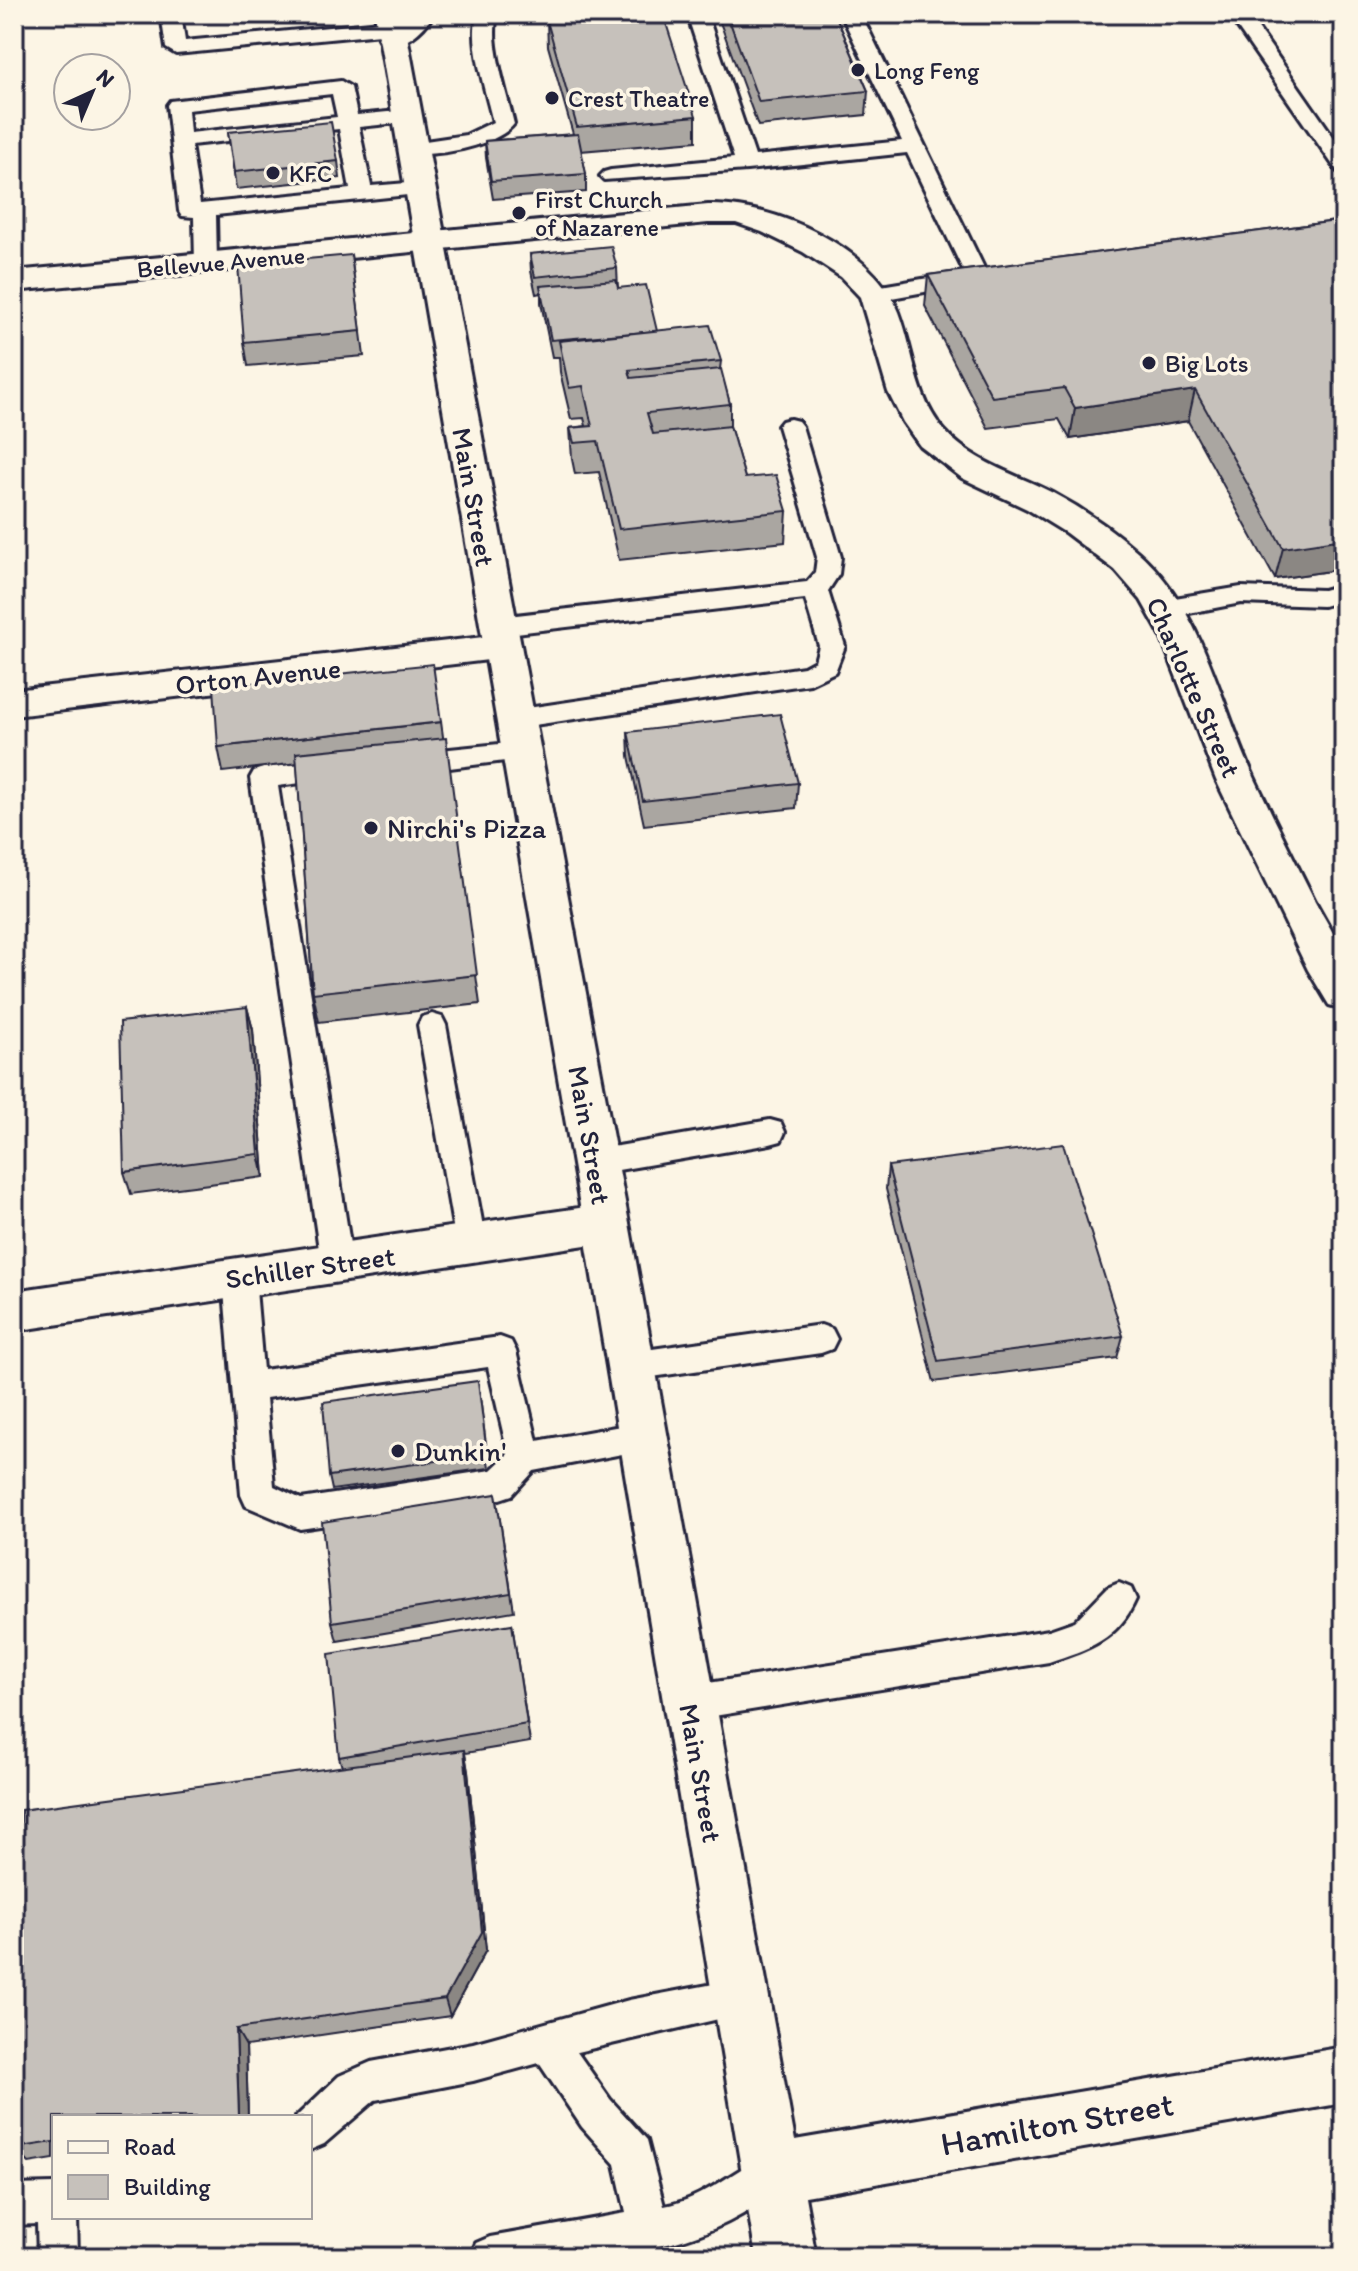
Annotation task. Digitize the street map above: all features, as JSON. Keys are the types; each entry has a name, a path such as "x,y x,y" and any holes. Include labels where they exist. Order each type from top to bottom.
{"street":[{"name":"Main Street","path":"398,23 413,150 606,1223 786,2257"},
{"name":"Bellevue Avenue","path":"14,281 629,220 736,214 766,222 811,245 855,273 875,294"},
{"name":"Charlotte Street","path":"875,294 884,317 896,371 920,423 953,458 992,482 1039,501 1117,553 1141,574 1171,621 1222,751 1329,970 1344,993"},
{"name":"Orton Avenue","path":"14,703 499,637"},
{"name":"Schiller Street","path":"14,1311 606,1223"},
{"name":"Hamilton Street","path":"771,2173 1344,2075"}],"lane":[{"path":"171,14 176,48 398,23"},
{"path":"188,140 190,211 359,194 413,150 474,141 489,136 504,124 486,46 484,21 489,14"},
{"path":"697,14 747,164"},
{"path":"851,14 977,276"},
{"path":"1238,14 1344,167"},
{"path":"341,87 359,194 323,188 211,199 198,190 177,105 341,87"},
{"path":"188,140 346,122 413,150"},
{"path":"611,176 915,146"},
{"path":"205,209 206,263"},
{"path":"875,294 1006,272"},
{"path":"499,637 815,590 827,574 829,557 790,426"},
{"path":"337,1263 263,778 377,766 810,675 826,666 832,646 815,590"},
{"path":"1163,609 1241,595 1323,598 1344,592"},
{"path":"432,1025 471,1243"},
{"path":"595,1162 770,1132"},
{"path":"239,1278 258,1495 300,1514 500,1484 525,1458 643,1436"},
{"path":"631,1366 821,1339"},
{"path":"249,1386 500,1351 525,1458"},
{"path":"689,1703 1049,1646 1086,1634 1119,1599"},
{"path":"312,2128 353,2090 371,2081 473,2062 629,2019 740,1998"},
{"path":"547,2042 596,2113 633,2154 649,2229"},
{"path":"490,2257 681,2223 727,2202 771,2173"},
{"path":"14,2205 52,2204"},
{"path":"57,2219 58,2257"}],"building":[{"path":"556,14 663,14 696,116 577,127 547,21"},
{"path":"727,14 835,14 868,91 759,102"},
{"path":"331,122 338,161 234,172 228,132"},
{"path":"578,134 586,174 491,181 485,141"},
{"name":"Big Lots","path":"1344,220 1344,539 1283,548 1195,390 1075,408 1064,388 992,397 928,275"},
{"path":"611,246 617,268 535,277 530,254"},
{"path":"351,255 361,331 244,342 238,265"},
{"path":"616,280 618,288 646,285 657,331 551,340 540,286"},
{"path":"710,325 721,361 629,370 631,378 721,369 730,404 647,413 653,434 730,426 745,478 776,475 787,511 619,529 598,441 574,443 570,428 592,426 583,386 569,388 559,341"},
{"path":"433,664 441,722 218,747 214,687"},
{"path":"780,714 798,783 643,801 628,732"},
{"path":"446,738 477,975 313,993 296,753"},
{"path":"247,1007 259,1154 124,1172 120,1022"},
{"path":"1063,1144 1123,1336 938,1361 888,1166"},
{"path":"478,1381 487,1454 329,1476 323,1402"},
{"path":"496,1494 511,1593 332,1622 322,1522"},
{"path":"512,1624 527,1724 339,1757 329,1654"},
{"path":"464,1750 482,1932 445,1999 236,2029 239,2115 52,2115 52,2142 15,2148 21,1810"}],"place":[{"name":"Long Feng","path":"858,70"},
{"name":"Crest Theatre","path":"552,98"},
{"name":"KFC","path":"273,173"},
{"name":"First Church of Nazarene","path":"519,213"},
{"name":"Big Lots","path":"1149,363"},
{"name":"Nirchi's Pizza","path":"371,828"},
{"name":"Dunkin'","path":"398,1451"}]}
